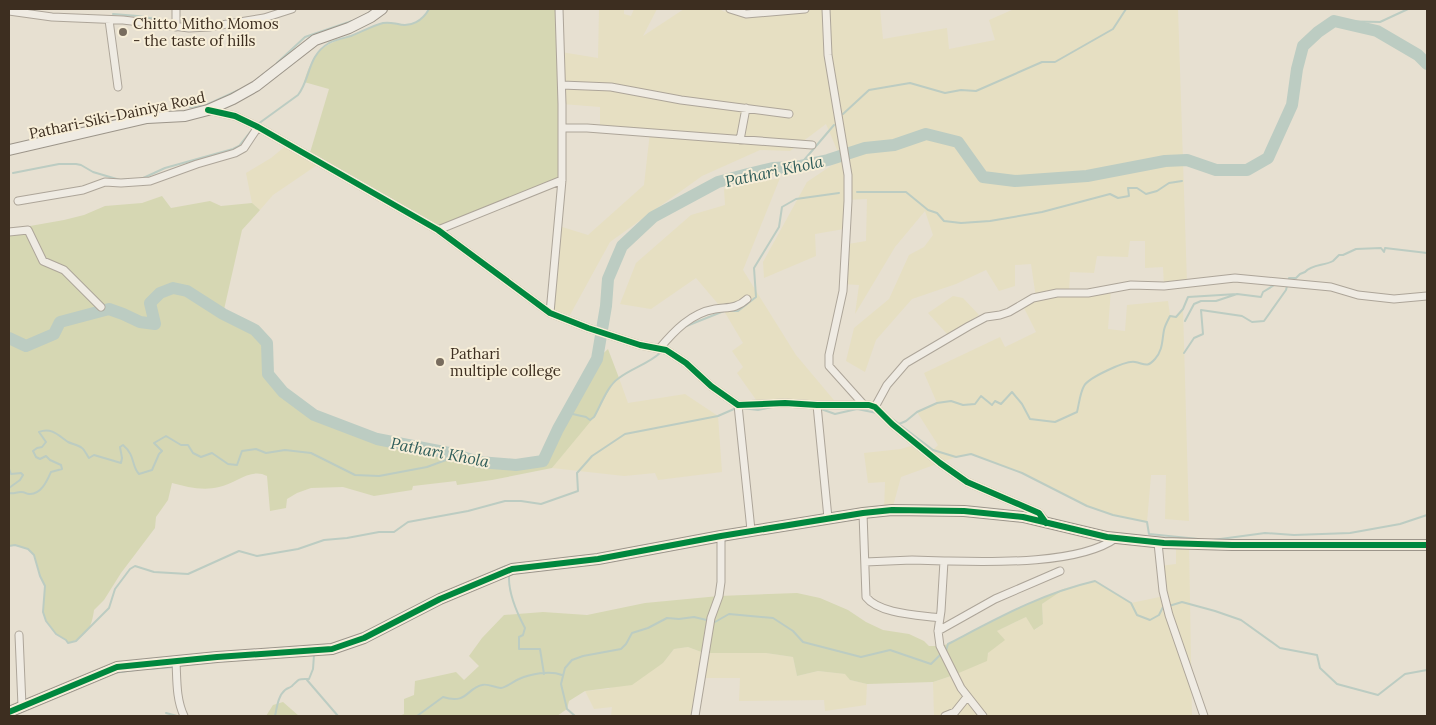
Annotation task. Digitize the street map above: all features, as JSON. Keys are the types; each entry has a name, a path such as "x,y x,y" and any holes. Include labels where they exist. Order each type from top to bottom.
{"street":[{"path":"176,9 176,27"},
{"path":"9,11 52,17 108,20 176,27 209,27 292,9"},
{"name":"Pathari-Siki-Dainiya Road","path":"9,150 147,118 185,116 208,110 256,86 314,40 350,28 371,18 382,9"},
{"path":"550,314 562,180 562,85 559,9"},
{"path":"730,9 746,14 805,9"},
{"path":"826,9 828,55 848,175 843,291 828,355 829,366 864,405"},
{"path":"108,20 118,87"},
{"path":"562,85 611,87 681,100 789,114"},
{"path":"740,140 746,108"},
{"path":"208,110 235,116 258,127 438,230 550,314 640,345 666,350 686,363 711,386 738,405 785,403 818,406 864,405 875,407 892,424 967,482 1039,513 1046,523"},
{"path":"18,201 83,190 105,182 150,181 235,153 244,148 258,127"},
{"path":"562,128 587,128 812,146"},
{"path":"438,230 562,180"},
{"path":"9,232 28,230 43,261 64,270 101,307"},
{"path":"875,407 887,385 906,363 986,317 1009,312 1033,298 1049,295 1088,293 1131,285 1164,286 1235,278 1331,287 1358,295 1394,299 1427,296"},
{"path":"659,349 677,328 696,316 715,309 738,306 748,299"},
{"path":"738,405 751,530"},
{"path":"818,406 828,518"},
{"path":"9,712 116,667 332,649 357,640 440,599 512,569 598,559 751,530 863,513 892,510 964,511 1024,518 1116,538 1158,542 1232,545 1427,545"},
{"path":"863,513 866,597 891,610 940,618"},
{"path":"695,716 710,620 719,596 721,582 720,536"},
{"path":"865,562 912,560 1003,562 1091,551 1116,538"},
{"path":"1158,542 1162,591 1204,716"},
{"path":"944,561 938,631 940,646 967,697 984,716"},
{"path":"938,631 994,599 1060,571"},
{"path":"19,635 22,706"},
{"path":"176,661 177,688 180,707 184,716"},
{"path":"945,716 955,712 967,697"}],"shaded area":[{"path":"599,9 624,9 624,14 631,16 634,9 657,9 643,36 684,9 719,9 725,12 726,9 880,9 883,39 947,28 949,49 995,40 989,20 1014,9 1178,9 1187,283 1164,286 1163,267 1145,268 1145,241 1130,241 1128,257 1097,256 1094,273 1070,272 1069,293 1111,289 1108,329 1125,331 1127,305 1168,301 1170,315 1176,317 1183,309 1189,521 1165,519 1166,475 1151,475 1147,522 1113,515 1087,506 1022,473 971,454 956,457 901,477 892,510 884,511 885,482 868,483 864,453 901,449 917,444 929,454 938,445 917,412 937,403 924,373 1000,337 1005,347 1036,332 1023,306 1036,298 1031,264 1015,265 1015,286 999,291 986,270 956,284 912,299 876,340 865,372 846,361 854,328 889,299 909,255 924,247 933,235 925,211 895,247 855,314 859,285 843,284 848,244 866,241 867,199 845,200 844,229 815,234 816,256 764,278 763,262 807,182 841,159 826,124 790,151 760,150 702,176 610,242 570,315 550,313 559,226 588,235 644,185 650,132 600,130 600,107 562,104 561,52 598,58"},
{"path":"288,144 320,163 273,195 260,210 252,203 246,173 271,158"},
{"path":"780,178 743,270 796,355 838,405 759,404 737,373 743,367 732,351 743,343 724,311 696,278 651,309 620,304 636,263 691,215 725,205 724,189"},
{"path":"953,296 963,298 979,315 948,335 928,313"},
{"path":"619,378 628,403 685,394 718,416 722,472 658,480 655,473 624,476 552,468 594,417 612,384"},
{"path":"1176,544 1189,544 1192,716 934,716 933,682 954,675 988,654 997,631 1026,617 1035,630 1043,624 1042,604 1066,588 1095,581 1131,603 1164,596 1159,566 1176,564"},
{"path":"688,647 704,653 766,653 793,657 797,676 818,671 846,674 850,680 867,684 866,705 825,711 824,700 739,701 740,678 702,678 695,716 611,716 612,707 594,709 585,691 608,689 663,663 674,649"}],"green space":[{"path":"429,9 559,9 562,180 438,230 309,156 329,89 304,82 312,61 329,44 386,22 402,25 412,24 420,20"},
{"path":"162,196 171,208 210,201 221,206 252,203 260,210 242,230 223,314 255,330 267,343 268,374 283,392 314,415 377,439 449,453 479,462 516,465 543,461 558,429 597,359 608,349 619,378 612,384 595,416 552,468 457,485 456,481 413,486 412,490 374,496 343,487 311,488 287,499 286,508 270,511 267,476 261,474 249,475 225,485 207,489 172,483 168,500 156,517 155,528 121,573 104,600 94,610 90,627 84,635 68,643 56,634 46,621 43,612 45,586 34,555 28,549 15,545 9,546 9,232 28,230 30,226 84,215 105,206 142,203"},
{"path":"1066,588 1042,604 1043,624 1034,630 1026,617 997,631 1005,640 988,653 987,661 933,682 867,684 850,680 845,674 818,671 797,676 793,657 766,653 704,653 688,647 674,649 663,663 632,685 585,691 569,701 567,709 557,716 399,716 404,714 404,699 414,695 415,681 456,672 464,680 479,666 469,656 482,638 504,615 543,612 587,615 645,603 719,596 797,593 820,598 848,610 883,630 909,634 924,641 929,646 940,646 948,644 1020,607"},
{"path":"283,702 299,716 266,716 273,705"}],"waterway":[{"path":"258,124 298,95 317,54 329,43 383,23 412,24 420,20 429,9"},
{"path":"843,114 869,90 910,83 945,93 961,90 976,91 1042,62 1055,62 1113,29 1126,9"},
{"path":"1334,21 1380,22 1408,9"},
{"path":"113,14 173,22"},
{"path":"277,63 305,37 352,21"},
{"name":"Pathari Khola","path":"9,338 26,346 54,334 60,322 109,309 140,322 155,324 150,303 160,293 173,288 187,291 223,314 255,330 267,343 268,374 283,392 314,415 377,439 449,453 479,462 516,465 543,461 558,429 597,359 606,306 608,279 622,246 653,217 718,182 773,168 795,167 828,160 865,148 894,145 926,134 958,142 983,177 1015,181 1087,176 1165,161 1187,160 1216,170 1247,170 1268,158 1292,105 1297,69 1303,46 1334,21 1377,31 1418,55 1427,64"},
{"path":"190,107 204,106 239,90"},
{"path":"799,166 834,125"},
{"path":"141,179 165,168 233,149 239,146 251,131"},
{"path":"13,173 59,164 76,164 93,172 120,180 134,179"},
{"path":"857,192 906,192 928,210 937,213 944,221 961,223 990,221 1042,212 1110,194 1118,198 1129,196 1128,188 1137,188 1146,194 1157,191 1169,183 1182,181"},
{"path":"729,311 738,311 756,297 754,268 779,227 782,207 796,199 839,193"},
{"path":"1184,353 1194,338 1203,334 1201,310 1242,316 1252,322 1264,321 1286,290 1289,278 1296,278 1308,269 1333,261 1339,255 1356,249 1381,248 1384,252 1385,248 1427,253"},
{"path":"1185,321 1194,304 1201,301 1216,301 1237,294 1261,297 1263,292 1276,284"},
{"path":"899,424 917,412 937,403 951,401 963,405 975,404 981,396 992,405 995,401 1001,404 1012,392 1022,404 1030,419 1055,422 1077,412 1084,386 1092,379 1108,370 1130,362 1150,364 1160,352 1164,328 1170,316 1176,317 1183,309 1188,297 1237,294"},
{"path":"684,327 724,311"},
{"name":"Pathari Khola","path":"9,334 12,339"},
{"path":"568,413 586,417 590,420 594,417 615,381 660,353"},
{"path":"741,408 758,410 776,406"},
{"path":"781,407 801,407"},
{"path":"9,546 15,545 28,549 34,555 45,586 43,612 46,621 56,634 68,643 76,641 109,608 115,589 130,569 135,566 154,572 188,574 239,551 257,556 298,549 324,540 379,532 394,532 408,522 468,511 505,501 541,504 578,491 577,473 592,456 625,434 718,416 734,409"},
{"path":"821,409 835,414 857,409 877,413"},
{"path":"891,418 933,450 956,457 971,454 1022,473 1087,506 1113,515 1147,522 1149,534 1198,539"},
{"path":"9,469 11,474 21,473 23,475 20,480 9,488 9,493 23,492 29,494 40,490 51,472 62,469 61,465 46,456 40,459 36,457 33,451 42,447 46,442 39,432 44,431 52,431 68,442 80,447 89,458 94,455 121,463 120,447 123,445 130,453 139,474 152,470 162,451 154,443 166,436 181,445 188,445 193,453 201,457 212,453 228,464 237,465 242,451 256,449 266,453 285,450 311,453 355,475 379,476 427,467 446,460 449,453"},
{"path":"1213,540 1265,533 1294,535 1350,533 1400,524 1427,515"},
{"path":"497,570 506,566"},
{"path":"509,575 512,596 525,628 523,635 519,637 519,649 540,649 544,674"},
{"path":"946,651 948,644 1020,608 1075,586 1095,581 1131,603 1137,615 1150,620 1159,615 1163,607"},
{"path":"1169,606 1182,602 1241,620 1280,648 1317,655 1320,668 1337,684 1378,695 1405,674 1427,670"},
{"path":"575,716 567,709 561,684 565,668 572,660 621,649 632,633 648,628 667,618 694,617 715,622 729,614 773,618 793,631 803,642 861,657 890,650 931,664 940,655"},
{"path":"275,716 278,702 283,692 299,680 309,679 313,669 314,655"},
{"path":"148,669 174,667"},
{"path":"114,673 141,669"},
{"path":"417,716 443,697 451,699 462,698 482,685 501,688 534,674 552,673 562,675"},
{"path":"307,680 338,716"},
{"path":"166,713 177,716"}],"cycle path":[{"path":"208,110 235,116 258,127 438,230 550,313 640,345 666,350 686,363 711,386 738,405 785,403 869,405 875,407 892,424 967,482 1039,513 1046,523"},
{"path":"9,712 117,667 217,657 332,649 364,638 440,599 512,569 598,559 721,536 863,513 892,510 964,511 1023,517 1107,537 1164,543 1427,545"}],"place":[{"name":"Chitto Mitho Momos - the taste of hills","path":"123,32"},
{"name":"Pathari multiple college","path":"440,362"}]}
